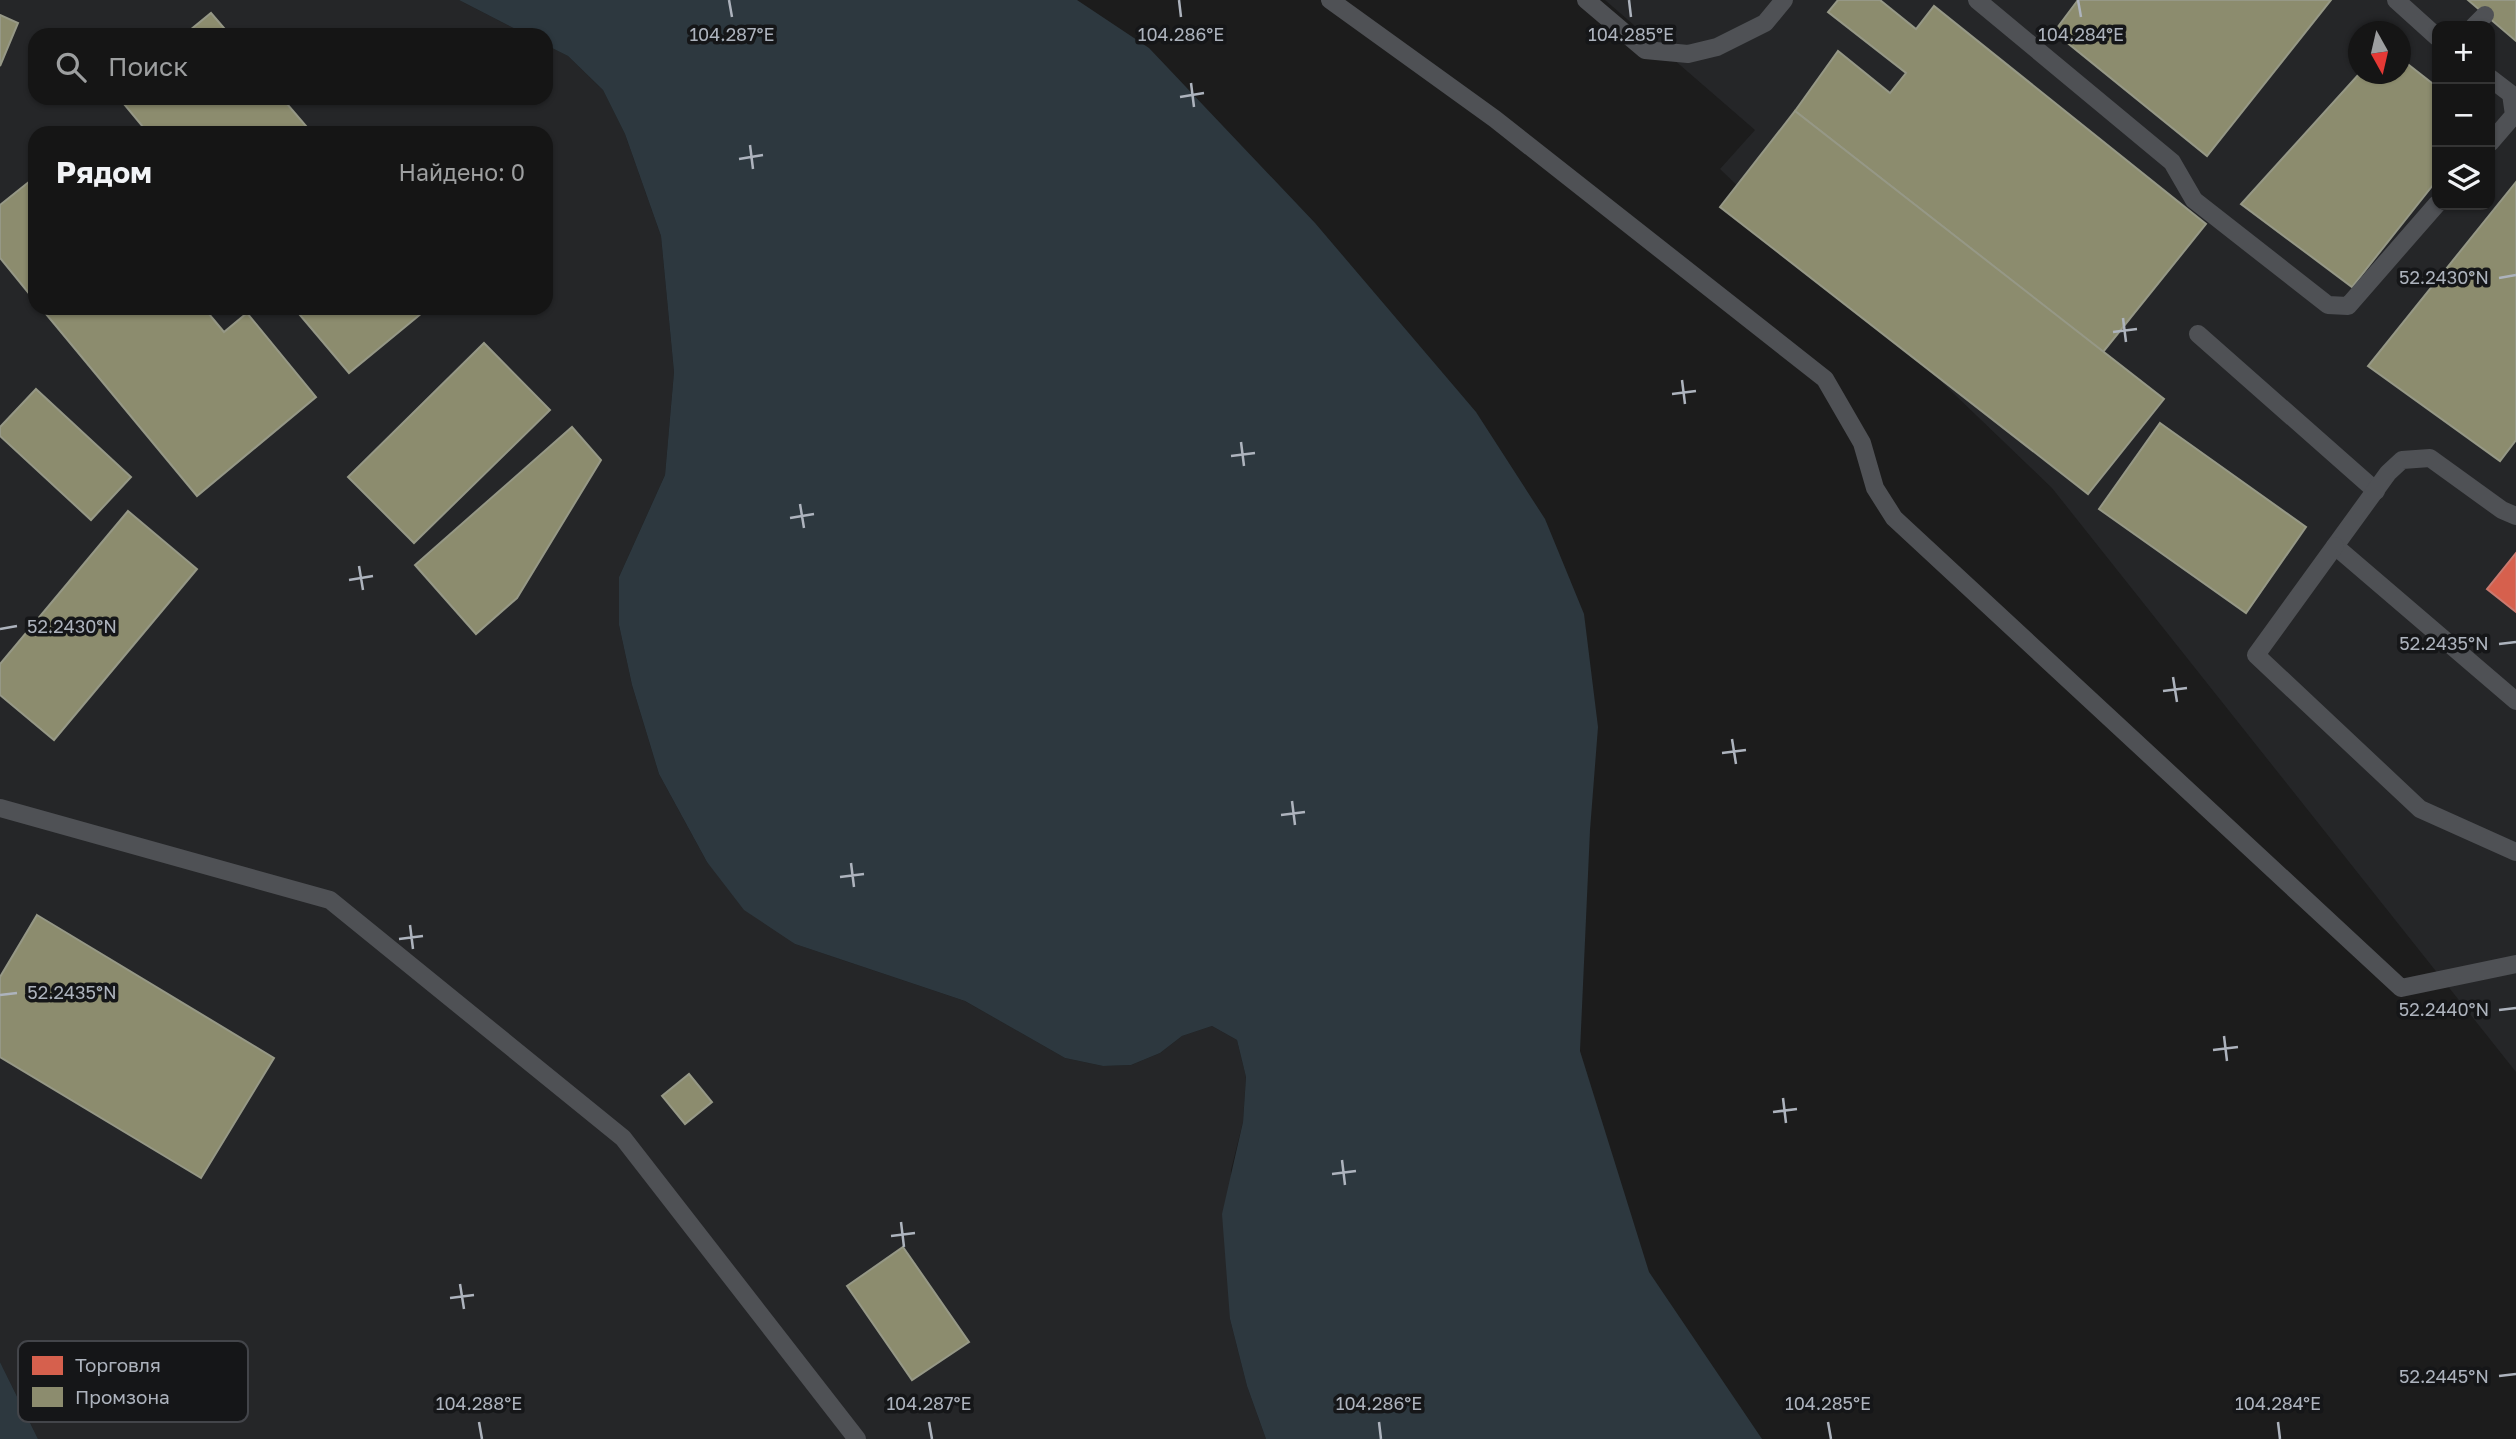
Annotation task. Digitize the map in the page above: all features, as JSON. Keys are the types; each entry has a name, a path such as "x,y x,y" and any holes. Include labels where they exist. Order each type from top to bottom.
{"lane":[{"path":"1330,0 1495,119 1825,379 1862,443 1875,488 1894,518 2401,988 2516,964"},
{"path":"1586,0 1646,50 1688,54 1717,47 1765,23 1784,0"},
{"path":"1977,0 2172,162 2194,200 2328,304 2348,306 2432,210"},
{"path":"2396,0 2432,32"},
{"path":"2495,82 2511,94 2514,115 2495,137"},
{"path":"2199,334 2376,491"},
{"path":"2516,516 2502,510 2430,458 2402,460 2376,491 2256,655 2420,809 2516,852"},
{"path":"2335,546 2516,701"},
{"path":"0,808 330,900 624,1138 857,1439"}],"shaded area":[{"path":"0,0 459,0 513,28 28,28 28,105 553,105 553,48 568,56 603,90 625,134 661,236 674,372 665,475 619,577 619,625 632,685 659,774 707,862 795,944 965,1001 1065,1058 1103,1066 1131,1065 1160,1053 1182,1036 1212,1026 1237,1040 1246,1077 1243,1122 1231,1170 1230,1319 1247,1386 1266,1439 38,1439 30,1422 248,1422 248,1341 18,1341 18,1398 0,1362"},
{"path":"459,0 1077,0 1149,48 1315,223 1476,412 1545,519 1584,614 1598,727 1590,830 1580,1051 1649,1272 1762,1439 1266,1439 1247,1386 1230,1319 1222,1214 1243,1122 1246,1077 1237,1040 1212,1026 1182,1036 1160,1053 1131,1065 1103,1066 1065,1058 965,1001 795,944 744,910 707,862 659,774 632,685 619,625 619,577 665,475 674,372 661,236 625,134 603,90 568,56 553,48 553,28 513,28"},
{"path":"1605,0 2516,0 2516,1072 2052,488 1720,169 1755,130"},
{"path":"0,1362 18,1398 18,1422 30,1422 38,1439 0,1439"}],"building: Торговля":[{"path":"2516,553 2516,612 2487,589"}],"building: Промзона":[{"path":"1838,0 1880,0 1916,29 1934,6 2206,224 2103,352 1795,111 1838,51 1890,93 1906,73 1828,12"},
{"path":"2078,0 2331,0 2207,156 2054,32"},
{"path":"2468,0 2516,0 2516,41"},
{"path":"211,13 224,28 193,28"},
{"path":"0,15 18,23 0,66"},
{"path":"2411,67 2432,83 2432,186 2352,287 2241,204 2350,84 2411,84"},
{"path":"125,105 288,105 306,126 142,126"},
{"path":"1795,111 2164,399 2088,494 1720,207"},
{"path":"2516,182 2516,440 2500,461 2368,366"},
{"path":"28,183 28,292 0,258 0,205"},
{"path":"47,315 210,315 224,332 245,315 249,315 316,397 197,496"},
{"path":"300,315 419,315 349,373"},
{"path":"484,343 550,410 414,543 348,477"},
{"path":"36,389 131,477 91,520 0,436 0,427"},
{"path":"2160,423 2306,527 2246,613 2099,509"},
{"path":"572,427 601,460 517,598 476,634 415,565"},
{"path":"128,511 197,569 54,740 0,695 0,664"},
{"path":"37,915 274,1058 201,1178 0,1057 0,977"},
{"path":"689,1074 712,1102 685,1124 662,1096"},
{"path":"903,1247 969,1342 912,1380 847,1286"}]}
